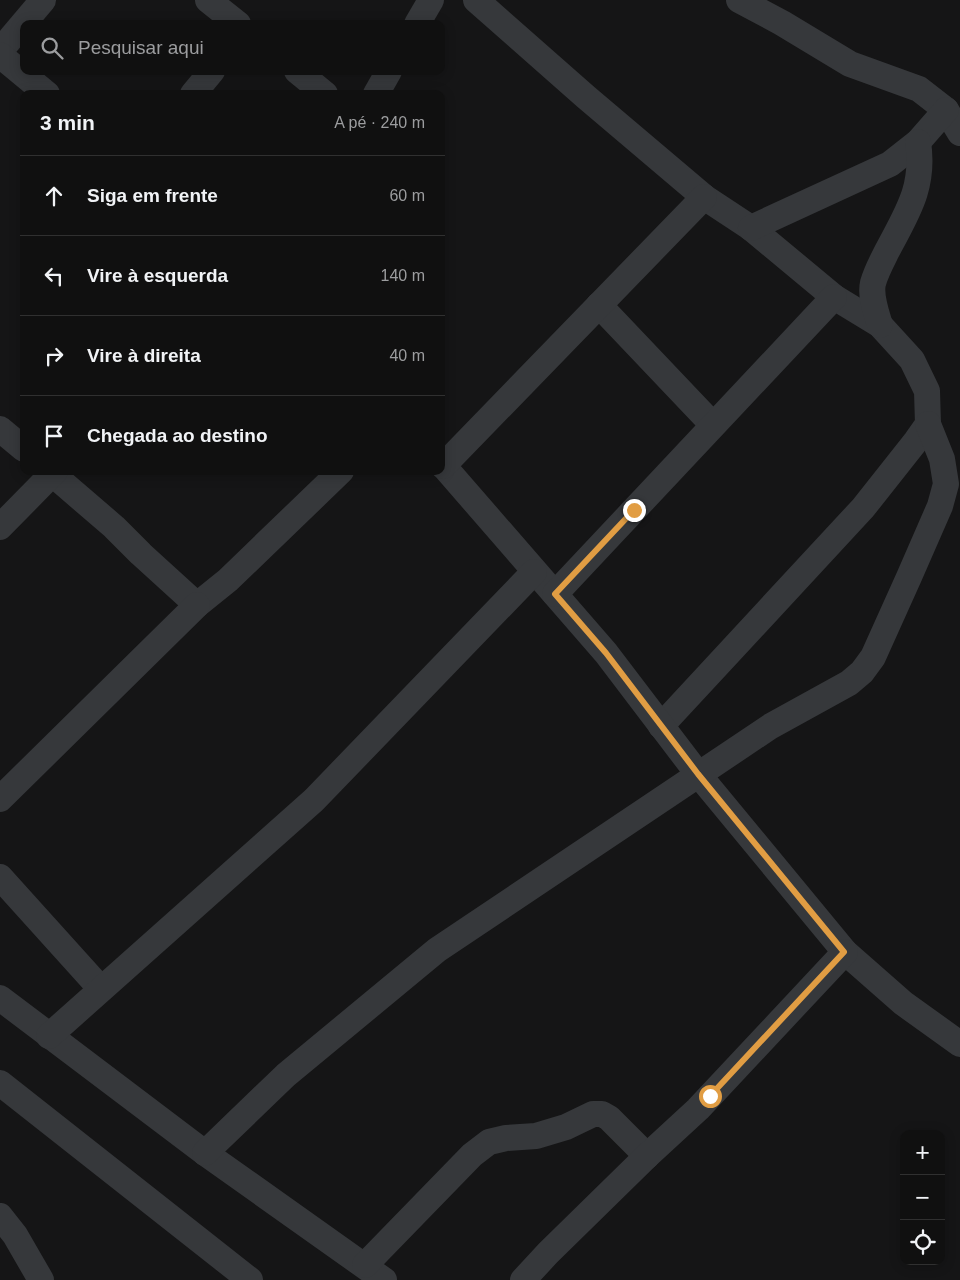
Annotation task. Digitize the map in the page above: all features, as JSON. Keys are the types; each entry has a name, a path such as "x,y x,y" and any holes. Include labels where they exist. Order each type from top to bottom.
{"street":[{"path":"27,20 43,0"},
{"path":"208,0 233,20"},
{"path":"419,20 431,0"},
{"path":"205,1153 286,1075 436,950 771,726 849,683 862,672 873,657 940,506 946,484 942,459 928,424 927,391 912,360 880,325 834,297 751,228 704,197 476,0"},
{"path":"739,0 850,64 919,89 946,110 960,133"},
{"path":"20,28 0,53 20,70"},
{"path":"25,75 42,90"},
{"path":"196,90 209,75"},
{"path":"302,75 320,90"},
{"path":"378,90 387,75"},
{"path":"751,228 890,164 918,142 946,110"},
{"path":"880,325 874,302 873,284 878,270 913,200 920,173 918,142"},
{"path":"445,461 704,197"},
{"path":"555,594 834,297"},
{"path":"599,305 713,426"},
{"path":"662,726 863,508 928,424"},
{"path":"0,429 20,446"},
{"path":"445,468 606,653 698,774 844,952 903,1002 960,1044"},
{"path":"0,527 49,475"},
{"path":"55,475 197,605"},
{"path":"0,799 197,605 228,580 337,475"},
{"path":"49,1036 314,800 534,572"},
{"path":"0,877 101,988"},
{"path":"523,1280 647,1156 698,1109 844,952"},
{"path":"0,998 205,1153 374,1272 472,1155 489,1142 506,1138 536,1136 566,1127 593,1114 602,1114 609,1118 647,1156"},
{"path":"0,1083 250,1280"},
{"path":"0,1216 15,1235 41,1280"}],"route":[{"path":"634,510 555,594 606,653 698,774 844,952 710,1096"}]}
